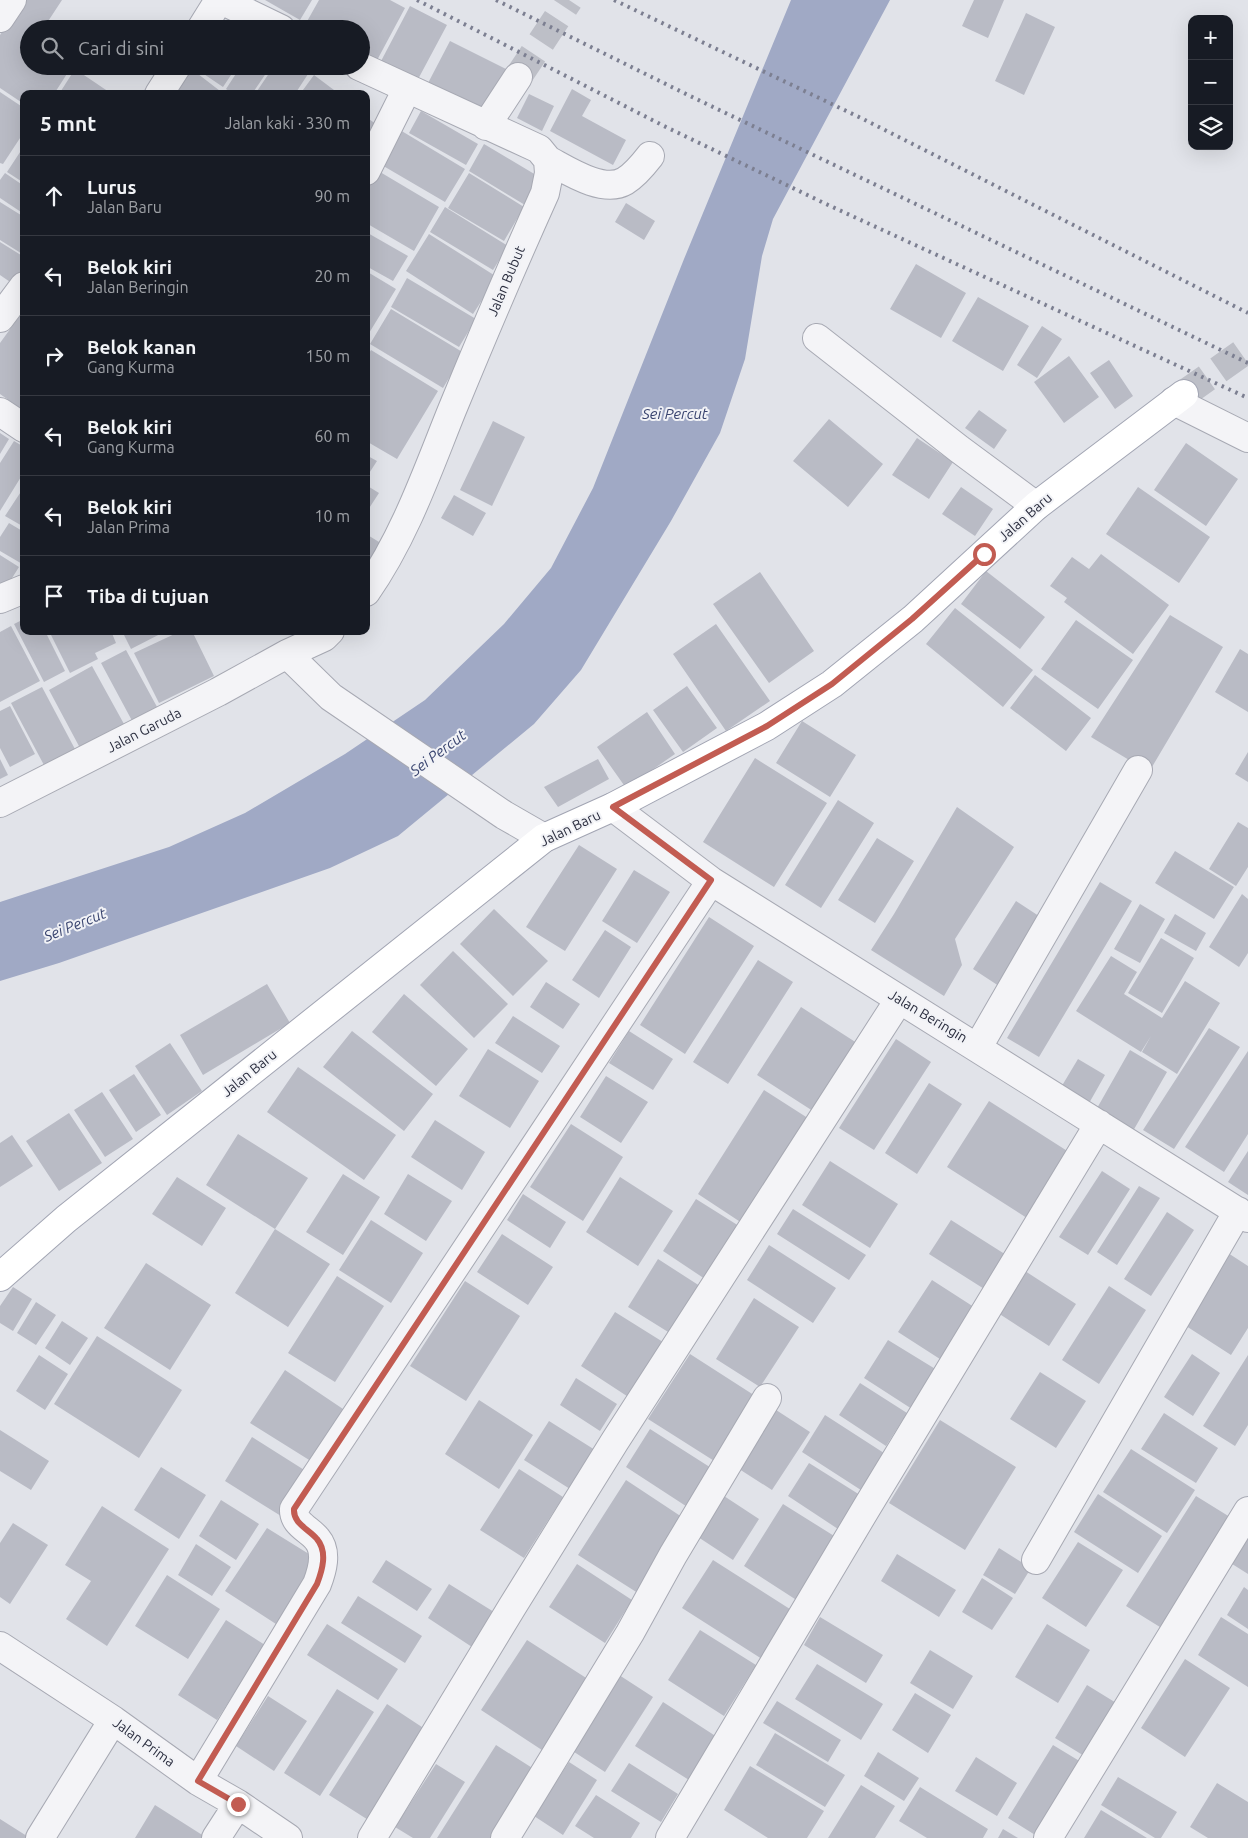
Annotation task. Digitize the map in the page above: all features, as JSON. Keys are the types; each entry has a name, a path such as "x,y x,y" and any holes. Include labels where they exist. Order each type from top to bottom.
{"main road":[{"name":"Jalan Baru","path":"0,1277 66,1219 544,838 613,807 767,726 832,684 912,619 1036,506 1179,397"}],"street":[{"path":"0,18 12,0"},
{"path":"207,20 220,0 262,20"},
{"path":"370,71 486,126 526,142 539,149 548,160 589,181 611,185 624,182 638,171 650,156"},
{"path":"161,90 171,75"},
{"path":"486,126 518,77"},
{"path":"370,163 407,89"},
{"name":"Jalan Bubut","path":"370,586 396,544 410,513 545,193 549,173 548,160"},
{"path":"0,318 20,291"},
{"path":"817,338 959,449 1036,506"},
{"path":"1179,397 1248,438"},
{"path":"0,412 20,425"},
{"path":"0,599 20,591"},
{"path":"320,635 287,654 331,697 504,815 544,838"},
{"name":"Jalan Garuda","path":"0,803 218,692 287,654"},
{"path":"978,1047 1138,770"},
{"name":"Jalan Beringin","path":"613,807 711,880 899,1000 978,1047 1243,1214"},
{"path":"198,1781 317,1584 323,1563 321,1547 318,1539 297,1521 294,1509 711,880"},
{"path":"372,1838 615,1441 899,1000"},
{"path":"670,1838 1099,1124"},
{"path":"1036,1560 1243,1214"},
{"path":"505,1838 577,1717 630,1633 673,1555 767,1398"},
{"path":"1048,1838 1248,1511"},
{"name":"Jalan Prima","path":"0,1646 113,1720 198,1781 238,1804 288,1838"},
{"path":"40,1838 113,1720"},
{"path":"216,1838 238,1804"}],"water":[{"name":"Sei Percut","path":"791,0 890,0 773,219 762,256 745,359 720,433 671,521 581,670 534,724 398,836 330,868 59,963 0,981 0,902 169,847 245,813 345,754 425,700 504,624 551,568 593,488 684,259"}],"building":[{"path":"23,0 62,0 49,20 20,20 20,75 66,75 57,90 20,90 20,101 0,88 0,35"},
{"path":"265,0 312,0 300,20"},
{"path":"319,0 390,0 405,8 375,64 370,61 370,20 308,20"},
{"path":"974,0 1004,0 988,38 962,26"},
{"path":"410,6 447,25 416,83 380,63"},
{"path":"1026,13 1055,27 1024,95 995,81"},
{"path":"450,41 512,72 489,116 427,85"},
{"path":"71,75 84,75 106,90 62,90"},
{"path":"183,75 199,75 219,90 172,90"},
{"path":"205,75 231,75 223,87"},
{"path":"235,75 265,75 255,90 226,89"},
{"path":"268,75 307,75 298,90 258,90"},
{"path":"314,75 334,90 303,90"},
{"path":"572,89 591,100 582,116 626,140 613,165 550,131"},
{"path":"0,92 20,105 20,138 3,164 0,163"},
{"path":"529,94 554,106 542,131 517,118"},
{"path":"421,111 478,144 466,165 409,133"},
{"path":"370,120 383,129 370,146"},
{"path":"400,130 465,169 445,202 380,164"},
{"path":"484,144 541,178 525,205 469,171"},
{"path":"20,152 20,180 7,172"},
{"path":"375,169 439,207 414,251 370,225 370,177"},
{"path":"5,173 20,183 20,211 0,198 0,180"},
{"path":"469,173 524,207 504,241 448,208"},
{"path":"0,202 20,214 20,252 0,240"},
{"path":"626,203 655,221 644,240 615,222"},
{"path":"445,207 508,246 493,270 430,232"},
{"path":"370,234 408,256 393,281 370,268"},
{"path":"429,234 497,277 473,314 406,271"},
{"path":"0,242 20,254 20,280 16,286 0,275"},
{"path":"916,264 966,293 941,338 890,309"},
{"path":"370,273 396,289 370,331"},
{"path":"407,278 476,319 459,347 391,307"},
{"path":"978,297 1029,326 1003,371 952,341"},
{"path":"391,309 464,353 443,388 370,344"},
{"path":"20,316 20,408 0,394 0,343"},
{"path":"1042,326 1062,339 1037,378 1017,365"},
{"path":"371,350 438,391 397,459 370,443"},
{"path":"1069,356 1099,397 1064,423 1034,382"},
{"path":"1109,360 1133,396 1115,409 1090,373"},
{"path":"979,410 1007,430 994,449 965,428"},
{"path":"829,419 883,464 848,507 793,461"},
{"path":"493,421 525,437 492,506 460,490"},
{"path":"0,433 9,439 0,454"},
{"path":"917,438 953,462 929,499 892,475"},
{"path":"14,441 20,445 20,478 0,511 0,463"},
{"path":"1186,443 1238,479 1206,526 1154,490"},
{"path":"370,457 377,461 370,472"},
{"path":"370,487 379,493 370,507"},
{"path":"961,487 993,509 975,536 942,514"},
{"path":"1138,487 1210,537 1179,583 1106,534"},
{"path":"20,493 20,525 5,516"},
{"path":"454,495 486,513 473,536 441,518"},
{"path":"9,523 20,530 20,563 0,551 0,537"},
{"path":"370,536 384,545 370,567"},
{"path":"1101,554 1169,605 1133,654 1064,602 1067,598 1050,586 1072,557 1089,569"},
{"path":"0,555 19,567 2,594 0,593"},
{"path":"986,571 1045,617 1020,649 961,604"},
{"path":"760,572 814,651 769,683 713,604"},
{"path":"955,608 1033,670 1003,707 926,644"},
{"path":"1170,615 1223,647 1149,772 1091,737"},
{"path":"1076,620 1133,660 1098,709 1041,669"},
{"path":"20,621 20,635 47,635 65,671 44,682 14,624"},
{"path":"716,624 770,701 726,731 673,654"},
{"path":"11,626 40,681 0,702 0,632"},
{"path":"51,635 113,635 116,643 95,653 98,659 70,673"},
{"path":"124,635 158,635 131,649"},
{"path":"172,635 194,635 214,676 159,703 134,653"},
{"path":"1240,649 1248,654 1248,712 1215,692"},
{"path":"126,650 162,716 137,730 101,663"},
{"path":"92,666 124,724 80,748 49,690"},
{"path":"1035,675 1091,718 1066,751 1010,708"},
{"path":"687,686 717,728 683,752 653,710"},
{"path":"42,687 76,751 45,767 11,703"},
{"path":"10,706 35,754 10,767 0,748 0,711"},
{"path":"647,712 675,754 626,788 597,747"},
{"path":"802,721 856,755 830,797 776,763"},
{"path":"1248,752 1248,782 1235,774"},
{"path":"755,758 827,803 774,887 703,842"},
{"path":"0,759 8,775 0,779"},
{"path":"598,759 609,779 558,807 544,787"},
{"path":"838,800 874,823 821,908 785,885"},
{"path":"957,807 1014,847 955,939 962,965 944,996 871,950"},
{"path":"1238,822 1248,828 1248,867 1236,886 1209,869"},
{"path":"877,838 914,861 875,923 838,900"},
{"path":"579,845 617,869 565,951 526,927"},
{"path":"1175,851 1234,887 1214,919 1155,883"},
{"path":"634,870 670,892 637,943 602,921"},
{"path":"1100,882 1132,901 1039,1057 1007,1038"},
{"path":"1242,894 1248,899 1248,953 1239,967 1209,947"},
{"path":"1016,901 1048,922 1005,990 973,969"},
{"path":"1140,904 1165,919 1140,963 1114,949"},
{"path":"494,909 548,961 513,996 460,944"},
{"path":"1175,914 1206,933 1196,951 1164,933"},
{"path":"709,917 754,946 685,1054 640,1025"},
{"path":"605,930 631,947 599,998 572,980"},
{"path":"1161,938 1194,958 1162,1013 1128,993"},
{"path":"453,951 508,1004 474,1038 420,985"},
{"path":"1111,956 1137,972 1124,994 1162,1018 1185,981 1220,1003 1177,1074 1142,1052 1151,1036 1141,1052 1076,1011"},
{"path":"758,960 793,982 728,1084 693,1062"},
{"path":"546,982 580,1004 563,1029 530,1007"},
{"path":"267,984 290,1023 203,1075 180,1035"},
{"path":"404,994 468,1049 436,1086 372,1032"},
{"path":"801,1007 860,1045 816,1113 757,1075"},
{"path":"513,1016 560,1046 542,1073 495,1043"},
{"path":"1209,1028 1240,1047 1174,1149 1143,1130"},
{"path":"352,1031 433,1094 404,1131 323,1067"},
{"path":"629,1031 673,1059 653,1090 609,1063"},
{"path":"896,1039 931,1062 874,1150 839,1128"},
{"path":"170,1043 202,1091 167,1115 135,1066"},
{"path":"488,1049 539,1081 510,1128 459,1096"},
{"path":"1130,1050 1167,1072 1133,1131 1096,1110"},
{"path":"1248,1051 1248,1134 1224,1172 1185,1147"},
{"path":"1078,1059 1105,1075 1088,1105 1060,1089"},
{"path":"298,1067 396,1135 364,1180 267,1112"},
{"path":"134,1074 161,1115 136,1132 109,1090"},
{"path":"606,1076 648,1102 621,1143 580,1117"},
{"path":"929,1083 962,1104 917,1174 885,1153"},
{"path":"764,1090 814,1122 748,1227 698,1194"},
{"path":"102,1092 133,1139 105,1157 74,1110"},
{"path":"989,1101 1072,1154 1030,1220 947,1167"},
{"path":"69,1113 102,1163 59,1191 26,1141"},
{"path":"435,1120 485,1152 462,1190 411,1157"},
{"path":"571,1124 623,1157 583,1221 530,1187"},
{"path":"238,1134 308,1178 275,1229 206,1185"},
{"path":"12,1135 33,1166 0,1187 0,1143"},
{"path":"1248,1151 1248,1195 1228,1182"},
{"path":"830,1161 898,1204 870,1248 802,1205"},
{"path":"1102,1171 1130,1189 1088,1255 1059,1237"},
{"path":"343,1174 380,1197 343,1255 306,1232"},
{"path":"408,1174 452,1201 426,1241 384,1214"},
{"path":"177,1177 226,1208 202,1246 152,1214"},
{"path":"620,1177 673,1211 638,1266 586,1232"},
{"path":"1139,1186 1160,1198 1117,1265 1097,1252"},
{"path":"523,1194 566,1222 550,1248 507,1220"},
{"path":"696,1199 739,1226 705,1279 663,1251"},
{"path":"793,1209 866,1255 849,1280 777,1234"},
{"path":"1167,1212 1194,1230 1151,1296 1124,1279"},
{"path":"371,1220 423,1253 391,1303 339,1270"},
{"path":"951,1220 1011,1258 989,1292 929,1254"},
{"path":"275,1229 330,1264 288,1327 235,1293"},
{"path":"502,1234 553,1267 528,1305 477,1272"},
{"path":"769,1245 836,1288 813,1323 747,1280"},
{"path":"1228,1253 1248,1266 1248,1328 1231,1355 1183,1324"},
{"path":"658,1259 703,1288 673,1335 628,1307"},
{"path":"146,1263 211,1305 170,1370 104,1328"},
{"path":"1025,1271 1076,1304 1049,1346 998,1313"},
{"path":"337,1276 384,1306 335,1382 288,1353"},
{"path":"932,1280 977,1309 943,1361 898,1332"},
{"path":"465,1281 520,1316 466,1401 410,1366"},
{"path":"1109,1286 1146,1310 1099,1384 1062,1360"},
{"path":"13,1287 32,1299 13,1331 0,1323 0,1306"},
{"path":"754,1298 799,1327 760,1387 716,1359"},
{"path":"36,1302 56,1315 36,1345 17,1333"},
{"path":"615,1312 671,1347 636,1402 581,1366"},
{"path":"62,1321 88,1338 70,1365 45,1348"},
{"path":"97,1336 182,1390 139,1458 54,1404"},
{"path":"888,1340 937,1370 912,1409 864,1378"},
{"path":"690,1354 760,1399 719,1464 648,1419"},
{"path":"1192,1354 1220,1373 1193,1416 1164,1397"},
{"path":"39,1355 68,1374 45,1410 16,1391"},
{"path":"1248,1355 1248,1425 1235,1446 1203,1426"},
{"path":"285,1370 346,1411 314,1463 250,1423"},
{"path":"1040,1372 1086,1401 1056,1448 1010,1419"},
{"path":"576,1378 617,1404 600,1431 560,1405"},
{"path":"860,1383 907,1413 886,1446 839,1415"},
{"path":"479,1400 533,1435 499,1489 445,1454"},
{"path":"773,1408 810,1432 772,1490 736,1467"},
{"path":"1164,1413 1218,1448 1196,1483 1141,1449"},
{"path":"825,1415 887,1455 864,1492 802,1452"},
{"path":"940,1420 1016,1467 965,1550 889,1503"},
{"path":"549,1421 603,1455 578,1494 524,1460"},
{"path":"650,1429 716,1471 692,1510 626,1467"},
{"path":"0,1430 49,1461 31,1490 0,1471"},
{"path":"252,1437 309,1473 281,1516 225,1481"},
{"path":"1131,1449 1195,1490 1167,1533 1103,1492"},
{"path":"809,1463 860,1495 838,1529 788,1496"},
{"path":"161,1467 206,1495 179,1539 134,1510"},
{"path":"519,1469 563,1497 524,1558 480,1530"},
{"path":"626,1480 688,1521 641,1595 578,1555"},
{"path":"1098,1494 1162,1536 1138,1573 1074,1532"},
{"path":"724,1496 759,1519 733,1560 698,1537"},
{"path":"1196,1496 1238,1522 1168,1632 1126,1606"},
{"path":"221,1500 259,1524 236,1560 199,1536"},
{"path":"783,1504 839,1539 798,1601 744,1566"},
{"path":"102,1506 169,1549 107,1646 66,1619 91,1581 65,1565"},
{"path":"13,1523 48,1545 10,1604 0,1597 0,1543"},
{"path":"267,1528 317,1559 276,1624 225,1591"},
{"path":"1248,1533 1248,1574 1229,1562"},
{"path":"1078,1542 1123,1570 1086,1627 1042,1598"},
{"path":"196,1544 231,1567 212,1596 178,1575"},
{"path":"999,1548 1031,1568 1015,1594 983,1575"},
{"path":"897,1554 956,1590 939,1617 881,1581"},
{"path":"386,1560 432,1589 417,1611 372,1582"},
{"path":"713,1560 793,1611 762,1659 682,1608"},
{"path":"577,1564 632,1600 605,1643 549,1607"},
{"path":"167,1575 220,1609 188,1659 135,1626"},
{"path":"982,1578 1013,1598 992,1630 962,1612"},
{"path":"449,1584 494,1612 472,1647 428,1618"},
{"path":"1244,1587 1248,1590 1248,1629 1227,1615"},
{"path":"358,1596 422,1636 405,1663 341,1623"},
{"path":"820,1617 883,1655 866,1683 804,1645"},
{"path":"1221,1617 1248,1634 1248,1687 1198,1655"},
{"path":"226,1620 265,1645 217,1720 178,1695"},
{"path":"327,1624 398,1669 378,1700 307,1655"},
{"path":"1047,1624 1090,1650 1058,1703 1015,1677"},
{"path":"700,1630 756,1665 724,1716 668,1680"},
{"path":"527,1640 594,1683 548,1754 481,1710"},
{"path":"930,1650 973,1676 953,1709 910,1683"},
{"path":"1185,1659 1230,1688 1185,1757 1141,1728"},
{"path":"817,1664 883,1704 861,1740 795,1699"},
{"path":"616,1673 653,1697 605,1772 568,1748"},
{"path":"1087,1685 1126,1709 1094,1762 1055,1738"},
{"path":"337,1689 374,1712 320,1796 284,1773"},
{"path":"915,1693 951,1715 928,1753 892,1730"},
{"path":"268,1696 307,1721 274,1771 236,1746"},
{"path":"777,1701 841,1740 828,1762 763,1723"},
{"path":"663,1702 717,1737 689,1780 635,1746"},
{"path":"387,1704 431,1733 373,1823 329,1795"},
{"path":"775,1733 845,1775 825,1807 756,1765"},
{"path":"496,1745 537,1771 494,1838 437,1838"},
{"path":"1053,1745 1086,1765 1040,1838 1008,1818"},
{"path":"878,1752 919,1778 904,1801 864,1776"},
{"path":"976,1757 1017,1783 997,1816 955,1791"},
{"path":"569,1762 597,1780 563,1835 534,1816"},
{"path":"629,1763 678,1794 661,1822 611,1791"},
{"path":"436,1764 465,1782 430,1838 413,1838 395,1827"},
{"path":"750,1766 824,1811 807,1838 768,1838 724,1810"},
{"path":"1118,1777 1177,1812 1161,1838 1155,1838 1101,1805"},
{"path":"1217,1783 1248,1802 1248,1838 1208,1838 1190,1827"},
{"path":"861,1785 895,1806 875,1838 828,1838"},
{"path":"920,1787 988,1829 983,1838 927,1838 899,1821"},
{"path":"596,1795 640,1823 631,1838 594,1838 575,1826"},
{"path":"155,1805 207,1838 135,1838"},
{"path":"1101,1810 1147,1838 1084,1838"},
{"path":"0,1819 30,1838 0,1838"},
{"path":"1003,1829 1018,1838 998,1838"}],"tunnel":[{"path":"518,77 569,0"},
{"path":"1184,394 1248,349"}],"railway":[{"path":"417,0 664,126 826,204 1248,398"},
{"path":"496,0 688,95 1248,363"},
{"path":"614,0 861,118 1248,313"}],"route":[{"path":"238,1804 198,1781 317,1584 322,1571 323,1555 318,1539 297,1521 294,1509 711,880 613,807 767,726 832,684 912,619 984,554"}]}
